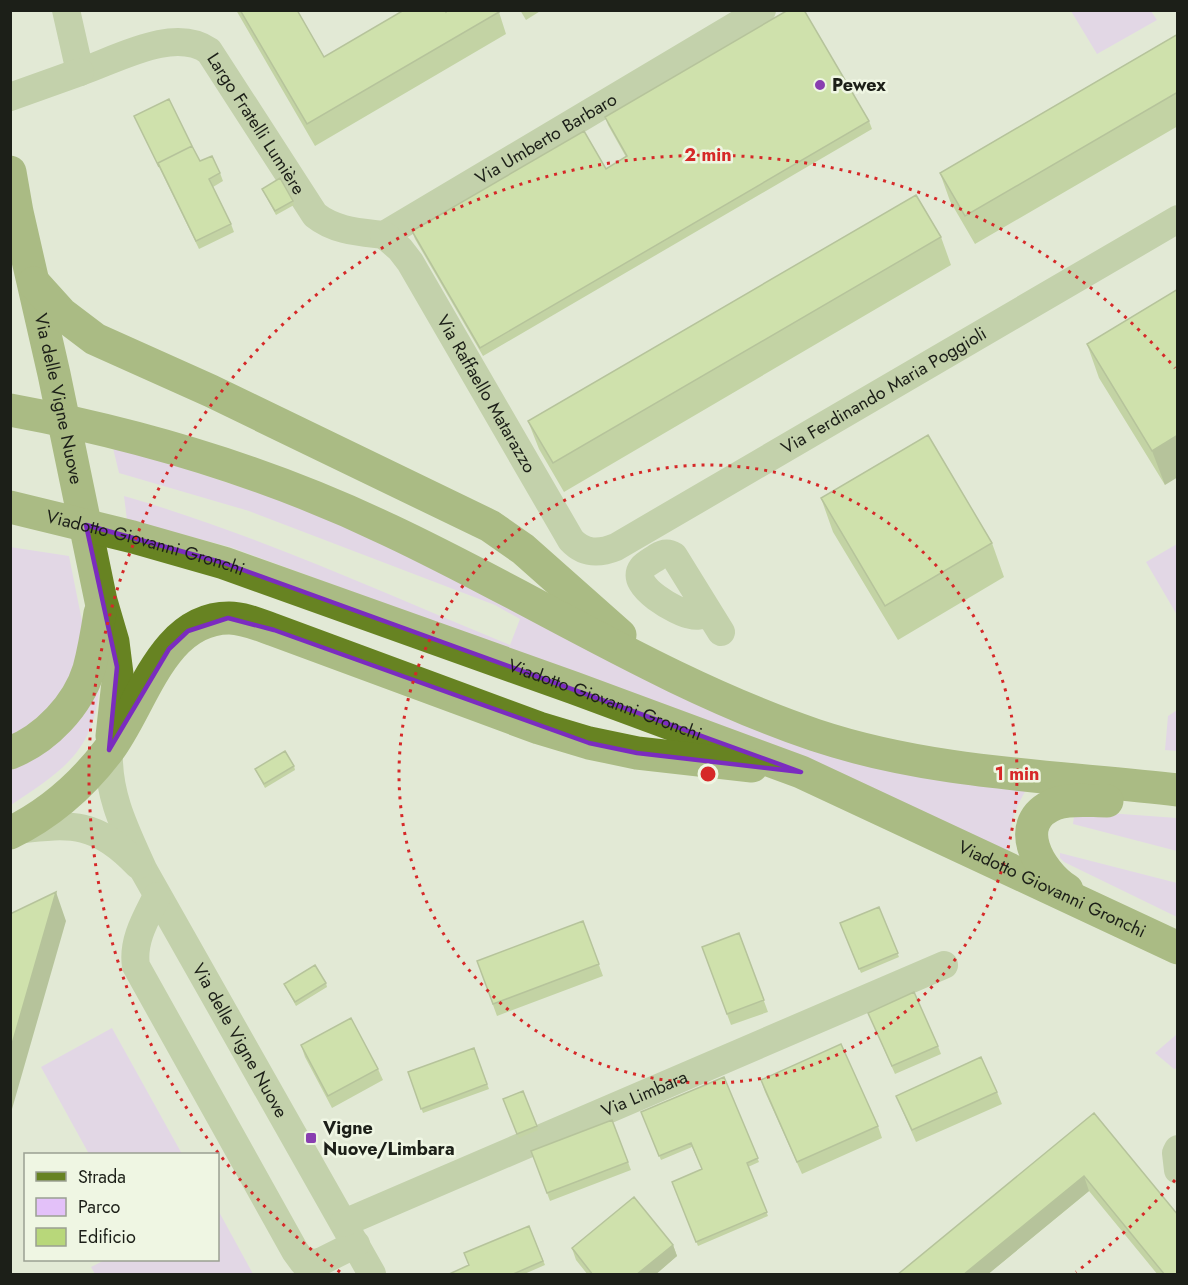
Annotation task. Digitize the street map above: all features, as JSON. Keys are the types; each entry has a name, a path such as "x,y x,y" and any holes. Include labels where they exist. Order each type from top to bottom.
{"main road":[{"name":"Via delle Vigne Nuove","path":"10,171 14,202 54,374 101,601 111,631 117,667 116,702 110,750"},
{"path":"34,283 62,314 95,339 229,399 490,526 523,549 652,665"},
{"path":"10,410 51,417 174,449 224,464 334,505 412,541 707,692 817,735 872,751 978,770 1178,790"},
{"name":"Viadotto Giovanni Gronchi","path":"10,507 133,537 224,564 552,680 801,772 1170,945"},
{"path":"10,753 32,741 51,726 68,708 78,692 89,670 101,601"},
{"path":"12,832 46,812 70,793 110,750 169,649 188,631 228,618 274,630 539,728 589,743 637,753 801,772"},
{"path":"1170,945 1061,886 1040,863 1031,834 1037,817 1048,808 1062,802 1178,798"}],"street":[{"path":"66,10 80,72"},
{"name":"Via Umberto Barbaro","path":"384,235 762,10"},
{"name":"Largo Fratelli Lumière","path":"10,97 159,44 183,41 203,47 214,57 310,208 322,221 347,230 384,235"},
{"name":"Via Ferdinando Maria Poggioli","path":"589,552 609,550 638,534 1178,219"},
{"name":"Via Raffaello Matarazzo","path":"384,235 400,249 410,262 571,540 589,552"},
{"path":"638,534 654,560"},
{"path":"663,553 670,553 674,556 715,622 688,615 656,599 646,587 640,572 642,567 654,560 663,553"},
{"name":"Via delle Vigne Nuove","path":"110,750 109,773 113,796 118,813 144,871 372,1275"},
{"name":"Via delle Vigne Nuove","path":"12,832 60,825 82,828 113,843 144,871"},
{"name":"Via Limbara","path":"157,896 139,936 135,957 136,966 290,1241 303,1262 309,1264 318,1263 350,1234 944,965"},
{"path":"1178,1149 1176,1153 1178,1170"}],"highlighted area":[{"path":"86,525 224,563 801,772 637,753 589,743 274,630 228,618 188,631 169,649 109,750 117,667"}],"green space":[{"path":"1071,11 1151,11 1157,20 1097,54"},
{"path":"113,448 149,457 280,500 360,533 417,560 591,651 1026,790 1012,821 1010,855 677,711 230,547 127,520 124,496 271,546 510,645 520,619 495,605 249,511 119,473"},
{"path":"1177,544 1177,615 1146,562"},
{"path":"10,547 69,556 87,646 71,690 10,740"},
{"path":"100,680 92,724 84,741 62,768 11,805 11,765"},
{"path":"1177,710 1177,751 1165,750 1168,716"},
{"path":"1080,811 1177,818 1177,851 1073,824 1074,816"},
{"path":"1060,853 1177,883 1177,917 1064,862 1060,858"},
{"path":"112,1028 181,1153 88,1153 41,1067"},
{"path":"1177,1034 1177,1068 1174,1069 1155,1053"},
{"path":"219,1212 253,1274 95,1274 91,1267 103,1261 219,1261"}],"building":[{"path":"240,10 297,10 324,57 404,10 445,10 446,12 448,10 497,10 499,12 307,124"},
{"path":"788,10 804,10 869,121 480,348 412,231 584,131 606,169 627,156 605,117"},
{"path":"1178,34 1178,92 965,216 940,173"},
{"path":"169,99 192,146 158,163 159,167 134,116"},
{"path":"192,146 200,161 212,156 220,173 209,179 231,224 196,241 158,163"},
{"path":"280,178 293,201 275,211 262,189"},
{"path":"916,195 941,237 553,463 528,421"},
{"path":"1178,289 1178,435 1152,451 1087,344"},
{"path":"928,435 992,543 885,606 821,498"},
{"path":"285,751 294,766 264,784 255,769"},
{"path":"56,892 10,1051 10,914"},
{"path":"879,907 898,953 859,969 840,923"},
{"path":"583,921 599,964 493,1004 477,961"},
{"path":"739,933 764,1000 727,1014 702,947"},
{"path":"315,965 326,983 295,1002 284,984"},
{"path":"914,992 938,1046 892,1066 868,1013"},
{"path":"351,1018 378,1069 328,1096 301,1045"},
{"path":"841,1044 878,1126 797,1162 761,1080"},
{"path":"474,1048 487,1084 421,1109 408,1072"},
{"path":"981,1057 997,1092 912,1130 896,1096"},
{"path":"724,1077 758,1158 747,1163 767,1212 696,1242 672,1182 702,1169 691,1143 659,1156 641,1112"},
{"path":"523,1091 537,1126 517,1134 503,1099"},
{"path":"1094,1113 1178,1215 1178,1275 1165,1275 1084,1176 963,1275 897,1275"},
{"path":"612,1120 628,1162 547,1193 531,1151"},
{"path":"634,1197 673,1245 636,1275 593,1275 572,1248"},
{"path":"529,1226 543,1261 511,1275 447,1275 469,1265 464,1253"}],"place":[{"name":"Pewex","path":"820,85"},
{"name":"Vigne Nuove/Limbara","path":"311,1138"}]}
